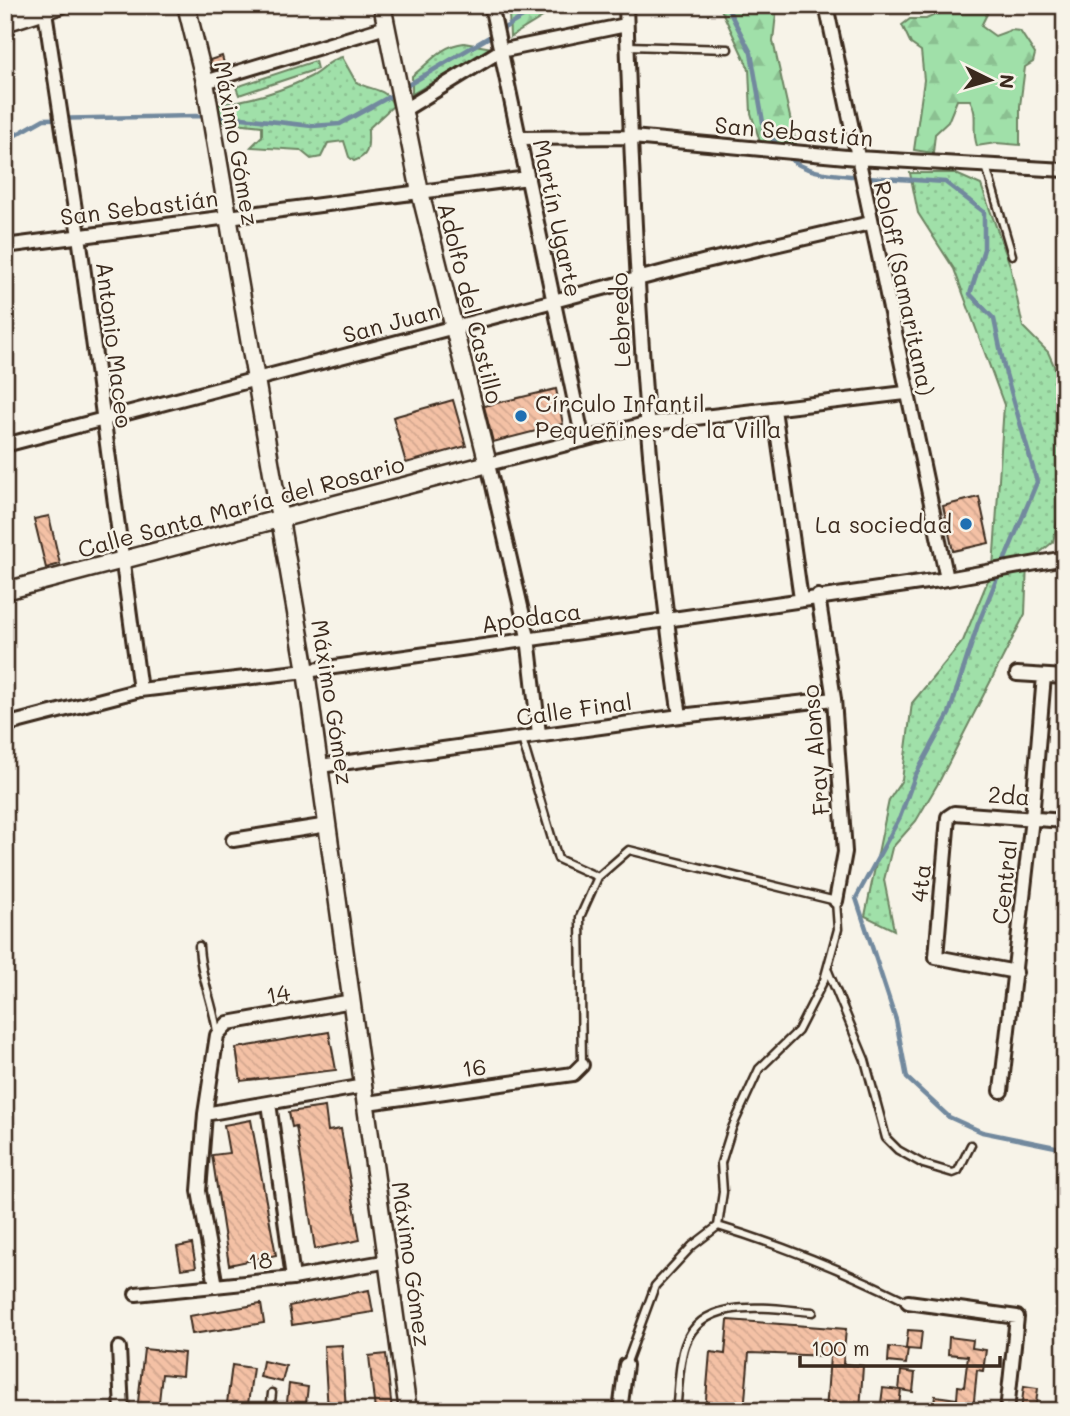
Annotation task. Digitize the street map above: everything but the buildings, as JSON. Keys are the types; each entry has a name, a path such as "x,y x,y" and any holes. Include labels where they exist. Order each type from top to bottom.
{"street":[{"name":"Máximo Gómez","path":"186,5 205,82 306,671 408,1411"},
{"name":"Adolfo del Castillo","path":"382,5 420,191 528,638 539,734"},
{"name":"Martín Ugarte","path":"491,5 583,440"},
{"name":"Lebredo","path":"626,5 645,424 666,620 680,716"},
{"name":"Roloff (Samaritana)","path":"826,5 905,393 947,579"},
{"path":"5,23 50,7"},
{"name":"Antonio Maceo","path":"50,7 61,118 140,690"},
{"path":"403,106 499,47 626,25"},
{"path":"205,82 386,27"},
{"name":"San Sebastián","path":"520,138 632,137 857,158 1065,170"},
{"name":"San Sebastián","path":"5,246 528,178"},
{"name":"San Juan","path":"5,445 640,279 870,223"},
{"path":"488,464 645,424 905,393"},
{"path":"774,409 801,599"},
{"name":"Calle Santa María del Rosario","path":"5,591 488,464"},
{"name":"Apodaca","path":"5,725 140,690 306,671 666,620 947,579 1065,558"},
{"name":"Fray Alonso","path":"818,596 834,699 845,852 836,901"},
{"path":"1017,674 1065,677"},
{"name":"Central","path":"1001,1091 1032,818 1044,676"},
{"name":"Calle Final","path":"320,766 539,734 834,699"},
{"name":"2da","path":"951,814 1065,821"},
{"name":"4ta","path":"951,814 936,957 1016,972"},
{"path":"233,839 328,825"},
{"name":"14","path":"217,1035 228,1023 352,1001"},
{"path":"216,1286 199,1191 205,1114 217,1035"},
{"name":"16","path":"367,1103 573,1074 582,1065"},
{"path":"205,1114 365,1086"},
{"path":"269,1103 292,1278"},
{"name":"18","path":"136,1294 292,1278 389,1261"},
{"path":"908,1302 1017,1317 1007,1411"},
{"path":"119,1348 122,1411"},
{"path":"620,1411 626,1365"}],"lane":[{"path":"628,46 728,50"},
{"path":"986,165 1012,255"},
{"path":"521,737 558,859 598,877"},
{"path":"582,1065 580,917 598,877 629,850 836,901 838,929 828,971 798,1031 759,1069 747,1093 721,1163 723,1192 718,1226 692,1246 655,1286 626,1365"},
{"path":"199,946 200,965 214,1006 217,1035"},
{"path":"828,971 865,1060 886,1138 898,1150 923,1164 953,1173 958,1171 971,1145"},
{"path":"718,1226 836,1267 908,1302"},
{"path":"676,1411 685,1345 695,1326 715,1313 748,1308 813,1312"},
{"path":"270,1411 271,1394"}],"green space":[{"path":"514,5 562,5 510,37 509,12"},
{"path":"719,5 777,5 773,41 796,144 760,142 751,113 749,69"},
{"path":"958,5 986,5 987,14 981,26 995,36 1011,30 1020,31 1035,54 1033,62 1025,67 1020,106 1020,145 996,143 977,146 973,106 970,100 957,100 948,122 935,134 933,153 914,150 924,80 921,51 911,44 902,25 910,19 926,19"},
{"path":"464,43 492,48 412,94 412,76 448,47"},
{"path":"342,57 356,82 383,92 393,106 368,129 367,149 359,159 354,161 349,157 344,141 328,143 321,157 311,159 300,150 251,147 262,136 262,126 217,121 214,105 287,87 310,77 333,60"},
{"path":"315,61 317,69 239,95 236,87"},
{"path":"910,173 954,173 981,185 1010,265 1023,327 1048,352 1059,377 1065,435 1065,487 1053,542 1027,563 1025,614 940,780 916,821 892,848 884,880 894,930 865,916 889,800 902,780 912,703 963,641 993,568 1004,405 954,269 918,213"}],"waterway":[{"path":"403,88 543,5"},
{"path":"726,5 751,53 764,128 776,143"},
{"path":"5,141 44,119 195,116 234,117 312,126 340,124 396,93"},
{"path":"787,156 809,169 852,176"},
{"path":"867,177 945,182 984,212 984,249 970,294 994,319 1004,367 1037,482 978,624 949,714 915,776 900,817 856,898 896,1020 907,1078 949,1117 982,1132 1065,1149"}],"place":[{"name":"Círculo Infantil Pequeñines de la Villa","path":"521,416"},
{"name":"La sociedad","path":"966,524"}]}
